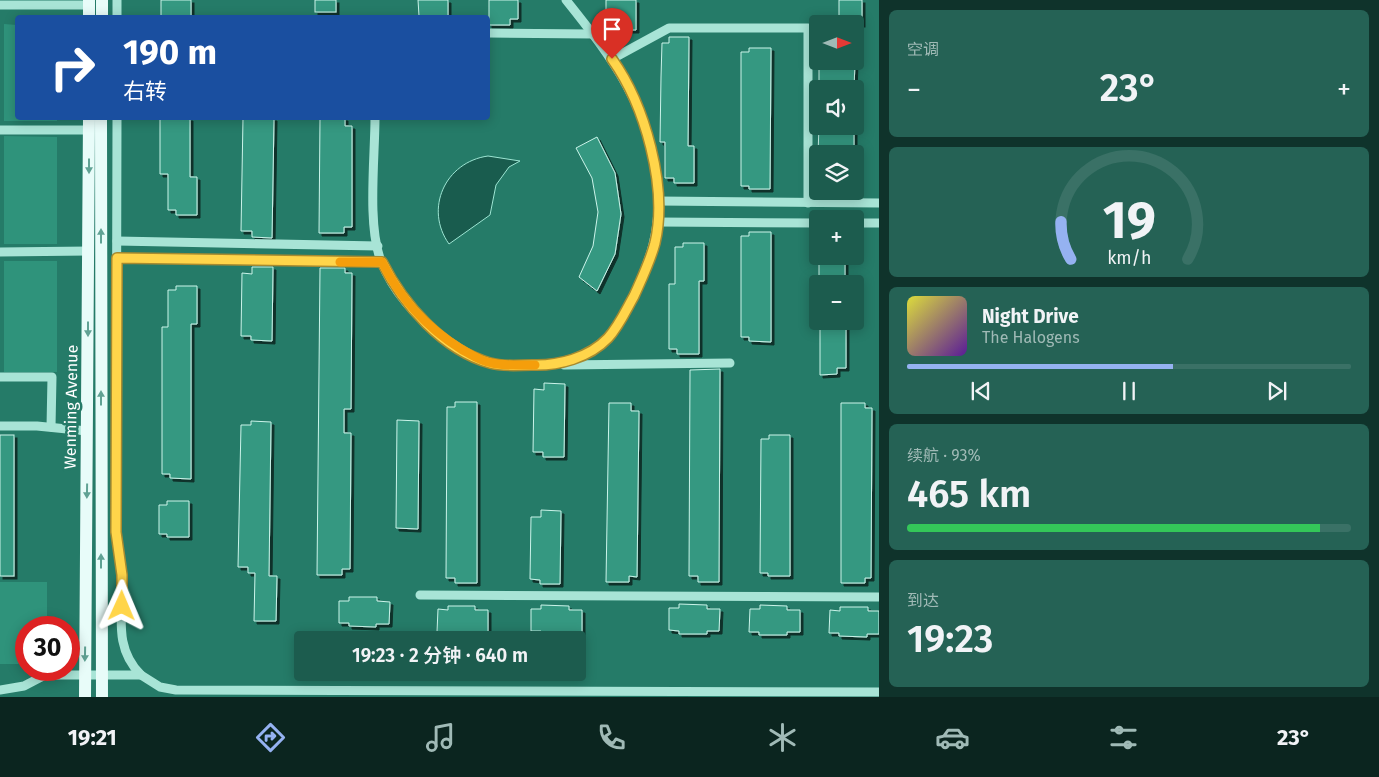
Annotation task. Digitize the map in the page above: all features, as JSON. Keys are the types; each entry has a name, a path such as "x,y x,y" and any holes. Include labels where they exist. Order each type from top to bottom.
{"main road":[{"path":"102,0 102,15"},
{"name":"Wenming Avenue","path":"101,120 102,697"},
{"name":"Wenming Avenue","path":"85,697 89,124"}],"street":[{"path":"117,0 117,15"},
{"path":"544,366 566,362 591,350 608,338 623,316 647,268 655,242 657,222 658,201 653,159 647,132 635,102 612,59 566,0"},
{"path":"0,5 89,8"},
{"path":"612,59 669,28 808,28 808,203"},
{"path":"490,33 594,34"},
{"path":"117,120 116,532 122,575 121,622 125,655 129,663 141,675 160,687 176,690 879,692"},
{"path":"375,120 374,213 382,262 390,279 410,308 430,327 453,343 491,363 544,366 730,363"},
{"path":"0,130 89,124"},
{"path":"658,201 879,203"},
{"path":"657,222 809,223"},
{"path":"864,223 879,223"},
{"path":"117,241 378,246"},
{"path":"0,252 89,251"},
{"path":"117,258 382,262"},
{"path":"0,378 52,377 51,427"},
{"path":"0,426 51,427 87,431"},
{"path":"420,595 879,597"},
{"path":"0,690 24,686 45,675 141,675"}],"green space":[{"path":"4,24 15,25 15,120 57,121 4,121"},
{"path":"4,136 57,137 57,244 4,244"},
{"path":"4,261 57,261 57,372 4,372"},
{"path":"0,582 47,582 47,616 15,616 15,664 0,664"}],"water":[{"path":"488,156 520,161 509,167 496,185 490,215 449,244 438,216 439,202 443,189 450,177 460,167 473,160"}],"building":[{"path":"161,0 191,0 191,15 161,15"},
{"path":"315,0 336,0 336,12 315,12"},
{"path":"418,0 448,0 448,15 419,15"},
{"path":"489,0 518,0 518,19 510,19 510,25 490,25"},
{"path":"606,0 636,0 636,30 618,30 618,26 606,26"},
{"path":"839,0 862,0 862,15 839,15"},
{"path":"669,37 689,37 688,146 694,146 694,183 674,183 674,178 665,178 665,142 660,142 661,77 662,43 669,43"},
{"path":"749,48 771,48 770,189 749,189 749,186 741,186 741,52 749,52"},
{"path":"819,70 855,70 854,80 819,80"},
{"path":"160,120 190,120 190,177 197,177 197,215 176,215 176,210 168,210 168,174 160,174"},
{"path":"243,120 274,120 272,238 252,237 252,231 241,231"},
{"path":"320,120 345,120 345,126 352,126 352,227 344,227 344,233 319,233"},
{"path":"819,135 854,135 854,145 818,145"},
{"path":"597,137 615,173 621,214 615,254 597,291 579,277 593,246 598,212 592,178 576,148"},
{"path":"749,232 771,232 771,342 749,341 749,337 741,337 741,236 749,236"},
{"path":"683,243 704,243 704,281 699,281 699,354 677,354 677,349 669,349 669,284 675,284 675,247 683,247"},
{"path":"819,265 845,265 845,275 819,275"},
{"path":"252,267 273,267 272,341 251,340 251,336 241,336 242,273 252,274"},
{"path":"320,268 345,268 345,273 352,273 351,409 344,409 344,433 351,433 350,569 342,569 342,575 317,575"},
{"path":"176,286 197,286 197,324 191,324 191,479 170,478 170,474 162,474 162,327 168,327 168,290 176,290"},
{"path":"820,330 846,330 846,368 837,368 837,374 820,375"},
{"path":"720,369 719,582 698,582 698,576 689,576 690,370"},
{"path":"544,383 565,384 564,457 543,457 543,452 533,452 534,389 544,390"},
{"path":"455,402 477,402 477,583 455,583 455,578 446,578 447,407 455,407"},
{"path":"609,403 631,403 631,411 639,411 637,577 629,576 629,582 606,582"},
{"path":"841,403 865,403 865,408 872,408 871,578 865,578 865,583 841,583"},
{"path":"397,420 419,421 418,529 396,528"},
{"path":"251,421 271,422 269,576 277,576 276,621 254,621 255,573 248,573 248,567 238,567 241,425 251,425"},
{"path":"0,435 14,435 14,576 0,576"},
{"path":"769,435 790,435 790,576 768,576 768,573 760,573 761,439 769,439"},
{"path":"167,501 189,501 189,537 167,537 167,534 159,534 159,505 167,505"},
{"path":"541,510 561,511 560,584 540,584 540,580 530,579 531,517 541,517"},
{"path":"349,597 377,597 377,601 390,602 389,624 376,624 376,627 349,626 349,623 339,623 339,601 349,601"},
{"path":"679,604 707,605 707,609 720,609 719,631 707,631 707,634 679,634 679,631 669,630 669,608 679,608"},
{"path":"541,605 569,606 569,610 582,610 582,631 531,631 531,609 541,609"},
{"path":"760,605 787,606 787,610 800,610 800,632 787,632 787,635 759,635 759,632 749,632 750,609 760,609"},
{"path":"448,606 475,606 475,610 488,610 488,631 437,631 438,609 448,610"},
{"path":"840,607 868,607 868,611 879,611 879,634 867,634 867,637 839,636 839,633 829,633 830,610 840,611"}],"slow traffic":[{"path":"340,262 382,262 390,279 410,308 430,327 470,354 491,363 535,365"}],"route":[{"path":"122,606 122,575 116,532 117,258 382,262 390,279 410,308 430,327 470,354 491,363 514,365 544,366 566,362 591,350 608,338 623,316 647,268 655,242 658,207 657,184 647,132 635,102 612,59"}]}
